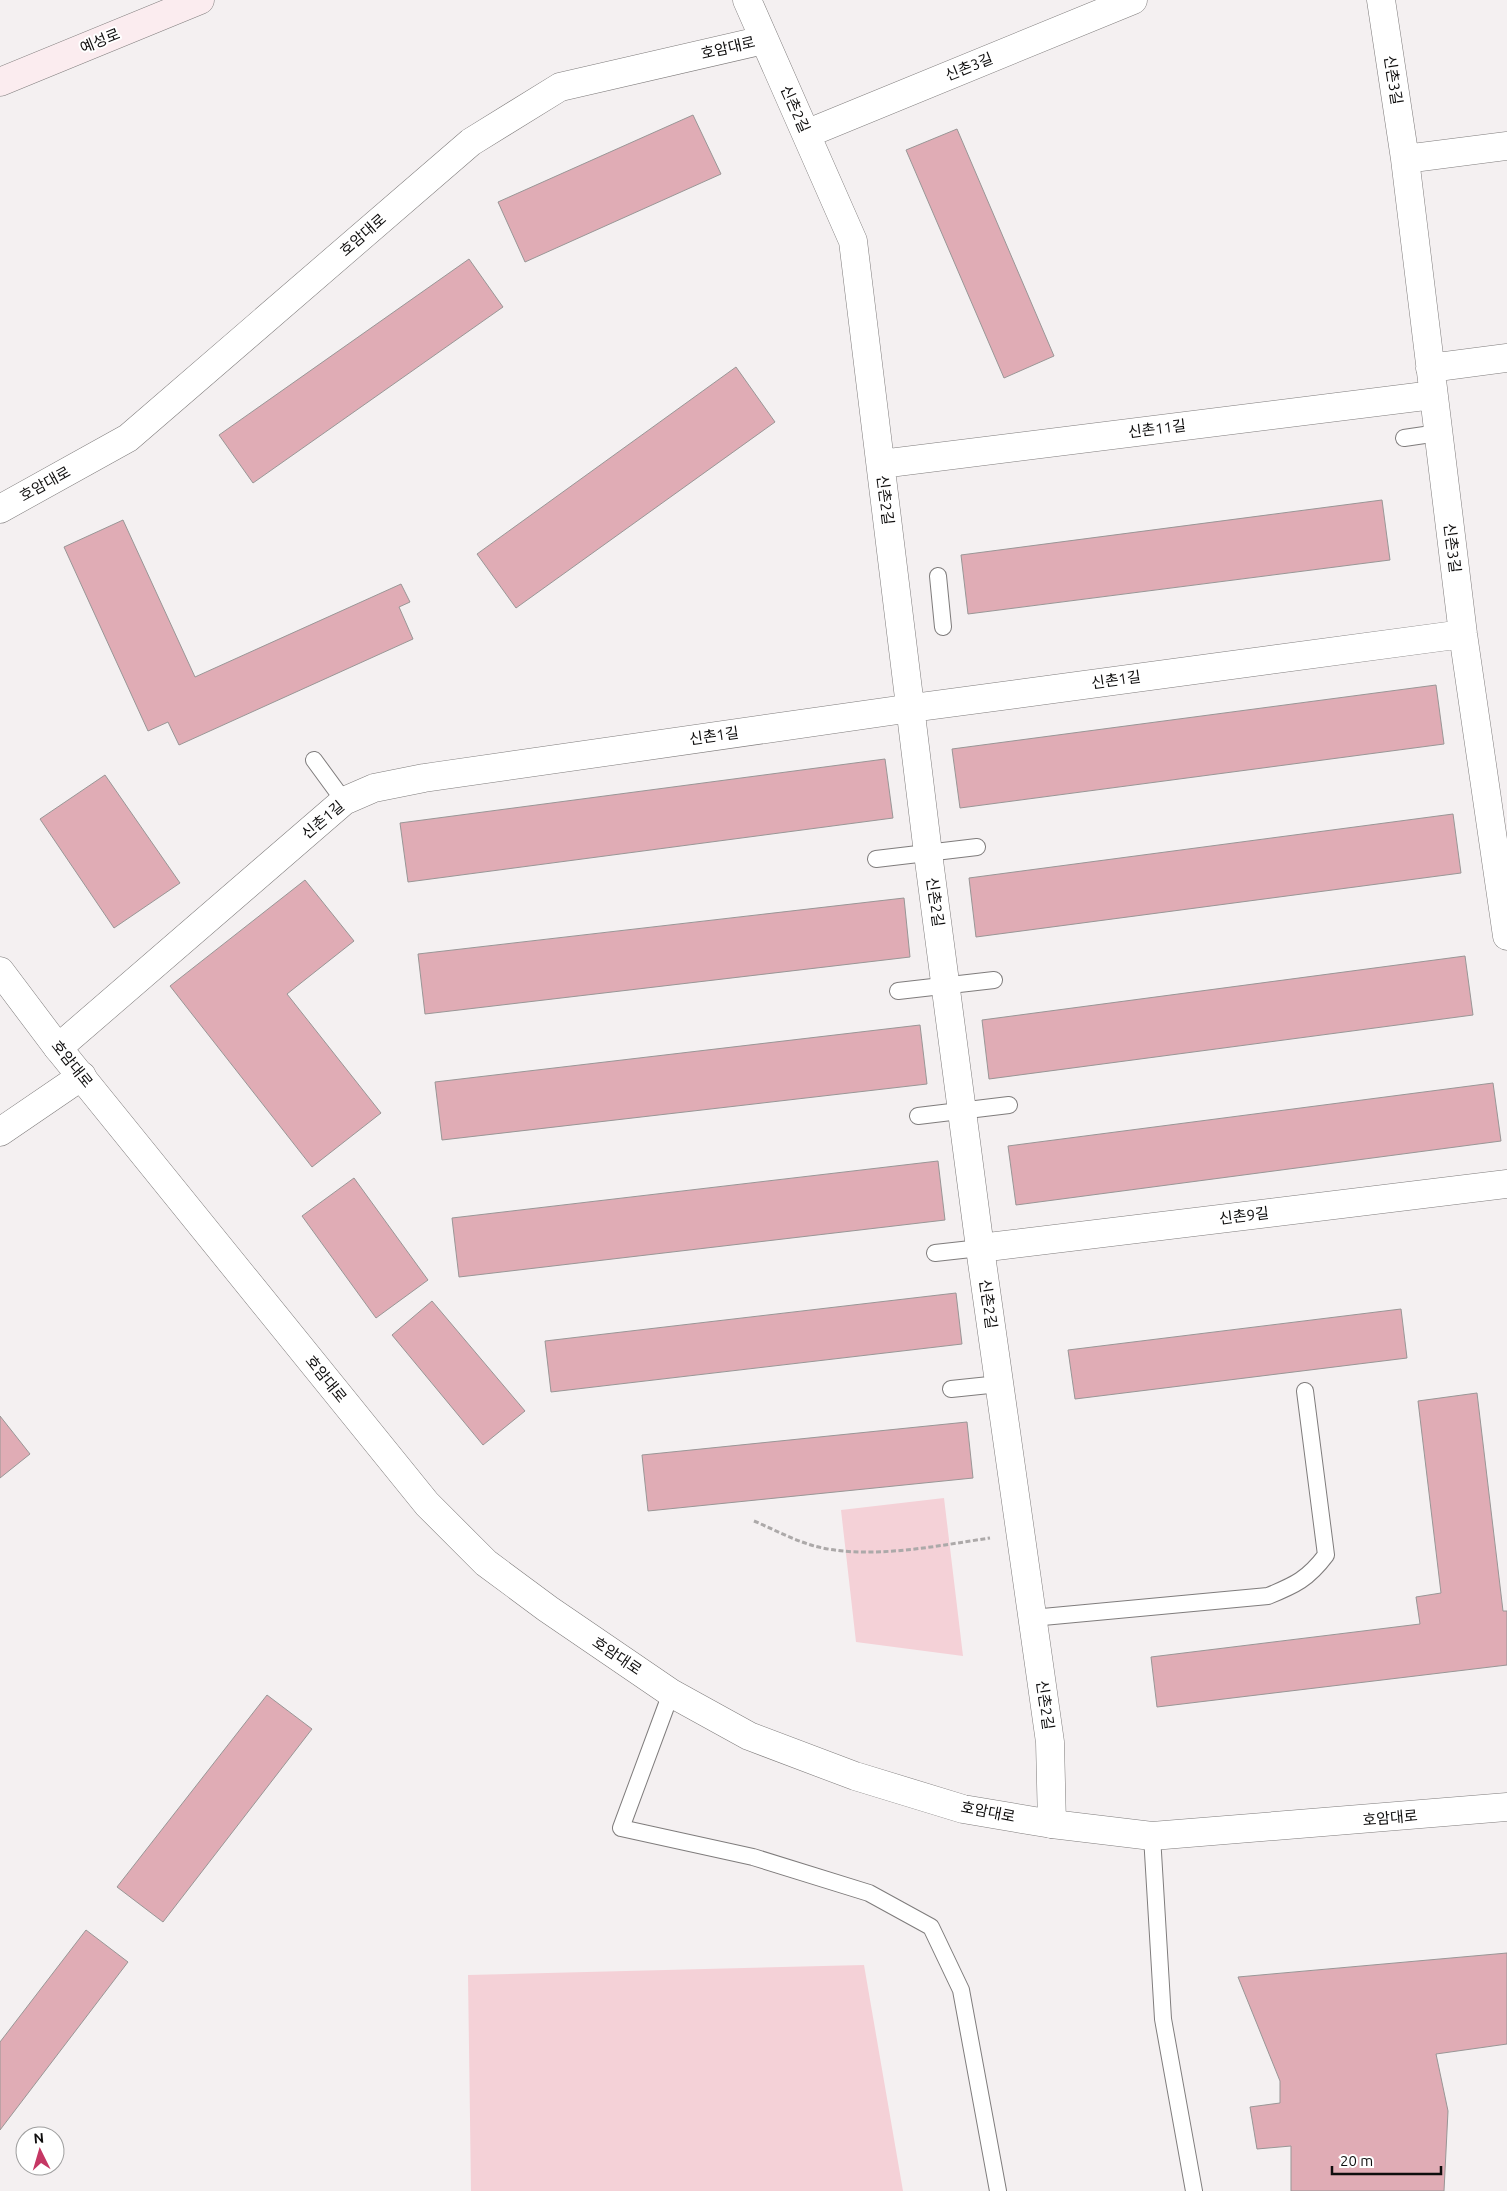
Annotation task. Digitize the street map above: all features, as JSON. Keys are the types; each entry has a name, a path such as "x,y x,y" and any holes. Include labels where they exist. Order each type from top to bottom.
{"main road":[{"name":"예성로","path":"1,81 200,0"}],"street":[{"name":"신촌2길","path":"747,0 853,241 912,708 928,853 980,1248 1050,1742 1052,1824"},
{"name":"신촌3길","path":"806,134 1133,0"},
{"name":"신촌3길","path":"1382,0 1405,159 1462,634 1507,936"},
{"name":"호암대로","path":"0,509 128,438 471,142 560,87 764,40"},
{"path":"1405,159 1507,146"},
{"path":"1430,368 1507,358"},
{"name":"신촌11길","path":"881,464 1433,395"},
{"name":"신촌1길","path":"58,1048 344,801 374,788 424,778 912,708 1462,634"},
{"name":"호암대로","path":"0,971 58,1048 427,1504 486,1563 548,1609 671,1693 749,1736 855,1776 963,1809 1052,1824 1152,1836 1507,1807"},
{"path":"0,1132 82,1076"},
{"name":"신촌9길","path":"980,1248 1507,1184"}],"lane":[{"path":"1404,438 1438,433"},
{"path":"938,576 943,628"},
{"path":"314,760 344,801"},
{"path":"876,859 977,847"},
{"path":"898,991 994,980"},
{"path":"918,1116 1009,1105"},
{"path":"935,1253 980,1248"},
{"path":"952,1389 999,1384"},
{"path":"1032,1618 1268,1596 1292,1586 1313,1573 1326,1555 1305,1391"},
{"path":"671,1693 621,1828 753,1857 870,1893 931,1927 961,1990 998,2191"},
{"path":"1152,1836 1163,2019 1194,2191"}],"path":[{"path":"754,1521 811,1545 850,1551 909,1550 1021,1534"}],"shaded area":[{"path":"944,1498 963,1656 856,1642 841,1510"},
{"path":"864,1965 903,2191 471,2191 468,1975"}],"building":[{"path":"693,115 721,174 525,262 498,202"},
{"path":"957,129 1054,356 1004,378 906,150"},
{"path":"469,259 503,307 253,483 219,435"},
{"path":"736,367 775,422 516,608 477,554"},
{"path":"1382,500 1390,560 968,614 961,555"},
{"path":"123,520 195,677 401,584 410,602 399,607 413,639 179,745 168,722 148,731 64,547"},
{"path":"1436,685 1444,744 960,808 952,749"},
{"path":"885,759 893,818 408,882 400,823"},
{"path":"105,775 180,883 114,928 40,819"},
{"path":"1453,814 1461,873 976,937 969,878"},
{"path":"305,880 354,941 287,994 381,1113 312,1167 170,986"},
{"path":"904,898 910,957 425,1014 418,954"},
{"path":"1465,956 1473,1015 989,1079 982,1020"},
{"path":"920,1025 927,1084 442,1140 435,1082"},
{"path":"1493,1083 1501,1141 1016,1205 1008,1146"},
{"path":"938,1161 945,1220 459,1277 452,1218"},
{"path":"354,1178 428,1280 376,1318 302,1216"},
{"path":"956,1293 962,1344 551,1392 545,1341"},
{"path":"432,1301 525,1411 483,1445 392,1335"},
{"path":"1401,1309 1407,1358 1075,1399 1068,1350"},
{"path":"1477,1393 1503,1611 1507,1611 1507,1665 1157,1707 1151,1657 1420,1624 1416,1597 1441,1593 1418,1401"},
{"path":"0,1416 30,1454 0,1478"},
{"path":"967,1422 973,1478 648,1511 642,1455"},
{"path":"267,1695 312,1729 163,1922 117,1887"},
{"path":"86,1930 128,1962 0,2130 0,2042"},
{"path":"1507,1953 1507,2044 1436,2054 1448,2111 1444,2191 1291,2191 1291,2146 1257,2149 1250,2107 1280,2103 1280,2081 1238,1977"}]}
